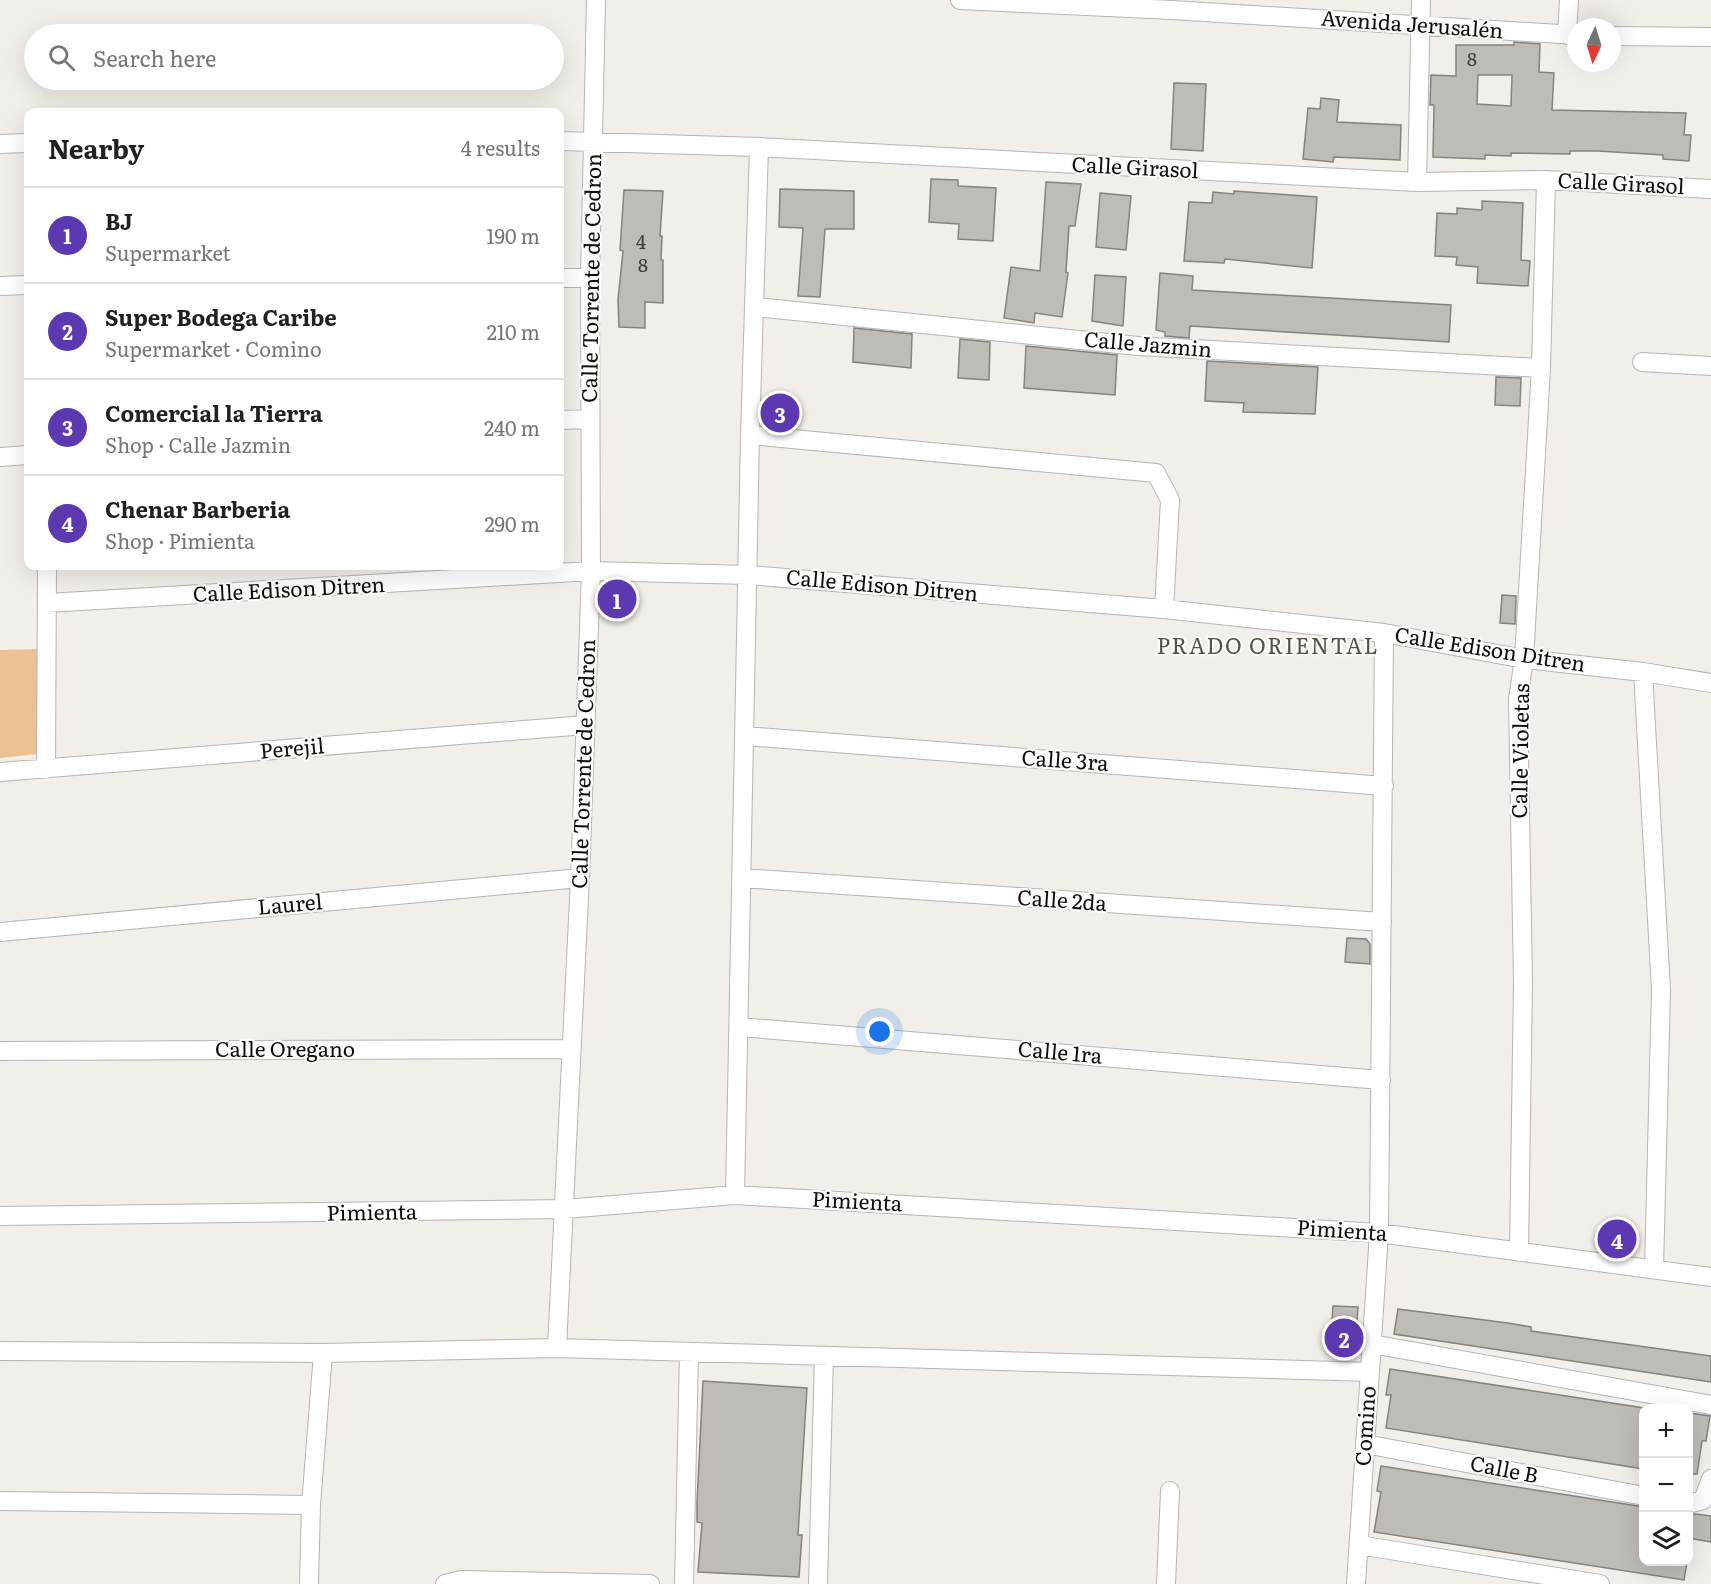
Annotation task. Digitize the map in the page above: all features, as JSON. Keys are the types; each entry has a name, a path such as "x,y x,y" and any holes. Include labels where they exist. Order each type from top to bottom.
{"street":[{"name":"Calle Torrente de Cedron","path":"557,1348 580,878 591,571 590,278 596,0"},
{"name":"Avenida Jerusalén","path":"960,0 1172,9 1567,35"},
{"path":"1417,182 1421,0"},
{"path":"1569,0 1571,18"},
{"path":"1621,36 1711,37"},
{"name":"Calle Girasol","path":"564,141 759,147 1417,182 1546,180 1711,189"},
{"path":"0,144 24,143"},
{"path":"735,1196 750,435 756,307 759,147"},
{"name":"Calle Violetas","path":"1519,1252 1523,982 1518,699 1524,659 1541,368 1546,180"},
{"path":"564,278 590,278"},
{"path":"0,286 24,285"},
{"name":"Calle Jazmin","path":"756,307 1138,346 1541,368"},
{"path":"1642,362 1711,366"},
{"path":"564,420 590,419"},
{"path":"750,435 1156,473 1170,500 1164,609"},
{"path":"0,457 24,455"},
{"path":"46,769 47,570"},
{"name":"Calle Edison Ditren","path":"47,603 591,571 748,575 1164,609 1384,633 1524,659 1643,672 1711,684"},
{"name":"Comino","path":"1356,1584 1379,1233 1384,633"},
{"path":"1643,672 1661,990 1654,1269"},
{"name":"Perejil","path":"0,772 585,725"},
{"name":"Calle 3ra","path":"745,736 1384,786"},
{"name":"Laurel","path":"0,932 580,878"},
{"name":"Calle 2da","path":"742,878 1382,922"},
{"name":"Calle 1ra","path":"739,1027 1381,1080"},
{"name":"Calle Oregano","path":"0,1051 570,1049"},
{"name":"Pimienta","path":"0,1216 565,1209 735,1196 1379,1233 1711,1277"},
{"path":"1372,1344 1711,1405"},
{"path":"0,1351 323,1353 557,1348 1370,1372"},
{"path":"684,1584 689,1352"},
{"path":"309,1584 311,1505 323,1353"},
{"path":"818,1584 824,1356"},
{"name":"Calle B","path":"1365,1444 1639,1495"},
{"path":"1696,1502 1711,1479"},
{"path":"1166,1584 1170,1491"},
{"path":"0,1501 311,1505"},
{"path":"1359,1545 1600,1584"},
{"path":"446,1584 461,1580 650,1584"}],"shaded area":[{"path":"42,649 38,754 0,758 0,650"}],"building":[{"path":"1514,42 1540,44 1539,72 1554,73 1552,110 1686,113 1684,135 1691,135 1689,161 1663,159 1663,155 1598,151 1570,151 1570,154 1511,153 1511,156 1485,155 1485,159 1433,157 1434,105 1430,105 1431,75 1456,76 1456,45 1514,45","holes":["1478,75 1512,75 1511,106 1477,104"]},
{"path":"1174,83 1206,84 1203,151 1171,149"},
{"path":"1321,98 1339,100 1337,122 1401,125 1400,160 1334,157 1333,162 1303,159 1308,108 1320,109"},
{"path":"931,179 958,180 958,186 996,188 993,241 958,239 959,224 929,222"},
{"path":"1046,182 1081,184 1075,226 1069,226 1066,272 1068,273 1062,317 1035,313 1034,323 1004,318 1011,267 1040,271"},
{"path":"780,189 854,191 854,229 825,229 820,297 798,296 803,228 779,227"},
{"path":"624,190 663,191 660,236 662,236 663,303 645,302 645,328 619,327 618,300 623,251 620,250"},
{"path":"1234,191 1317,197 1312,268 1225,259 1224,263 1184,261 1189,202 1212,203 1213,192 1234,194"},
{"path":"1100,193 1131,196 1126,250 1096,247"},
{"path":"1482,201 1523,203 1521,260 1530,261 1528,286 1477,283 1478,267 1456,265 1457,257 1435,256 1437,213 1457,214 1457,208 1482,210"},
{"path":"1160,273 1193,276 1192,290 1451,305 1449,342 1190,326 1189,338 1165,336 1165,332 1156,330"},
{"path":"1095,275 1126,277 1123,326 1092,321"},
{"path":"854,328 912,334 911,368 853,362"},
{"path":"960,339 990,342 989,380 958,378"},
{"path":"1026,346 1117,355 1115,395 1024,388"},
{"path":"1207,361 1318,367 1315,414 1243,412 1244,403 1205,401"},
{"path":"1496,377 1521,378 1520,406 1495,405"},
{"path":"608,583 628,585 625,615 605,613"},
{"path":"1502,595 1516,596 1515,624 1500,623"},
{"path":"1347,938 1366,939 1370,944 1370,964 1345,962"},
{"path":"1333,1306 1358,1307 1355,1348 1347,1352 1330,1351"},
{"path":"1398,1309 1508,1323 1531,1327 1531,1331 1711,1356 1711,1382 1394,1334"},
{"path":"1390,1369 1639,1407 1639,1468 1386,1428 1391,1395 1386,1395"},
{"path":"703,1381 807,1388 798,1535 802,1535 799,1577 698,1572 702,1523 697,1522 697,1503"},
{"path":"1693,1414 1710,1416 1706,1441 1702,1441 1697,1474 1693,1474"},
{"path":"1381,1466 1639,1506 1639,1566 1686,1566 1684,1580 1374,1532 1381,1492 1377,1491"},
{"path":"1693,1514 1711,1516 1711,1542 1693,1539"}],"place":[{"name":"Comercial la Tierra","path":"780,413"},
{"name":"BJ","path":"617,599"},
{"name":"Chenar Barberia","path":"1617,1239"},
{"name":"Super Bodega Caribe","path":"1344,1338"}],"district":[{"name":"PRADO ORIENTAL","path":"1268,646"}]}
